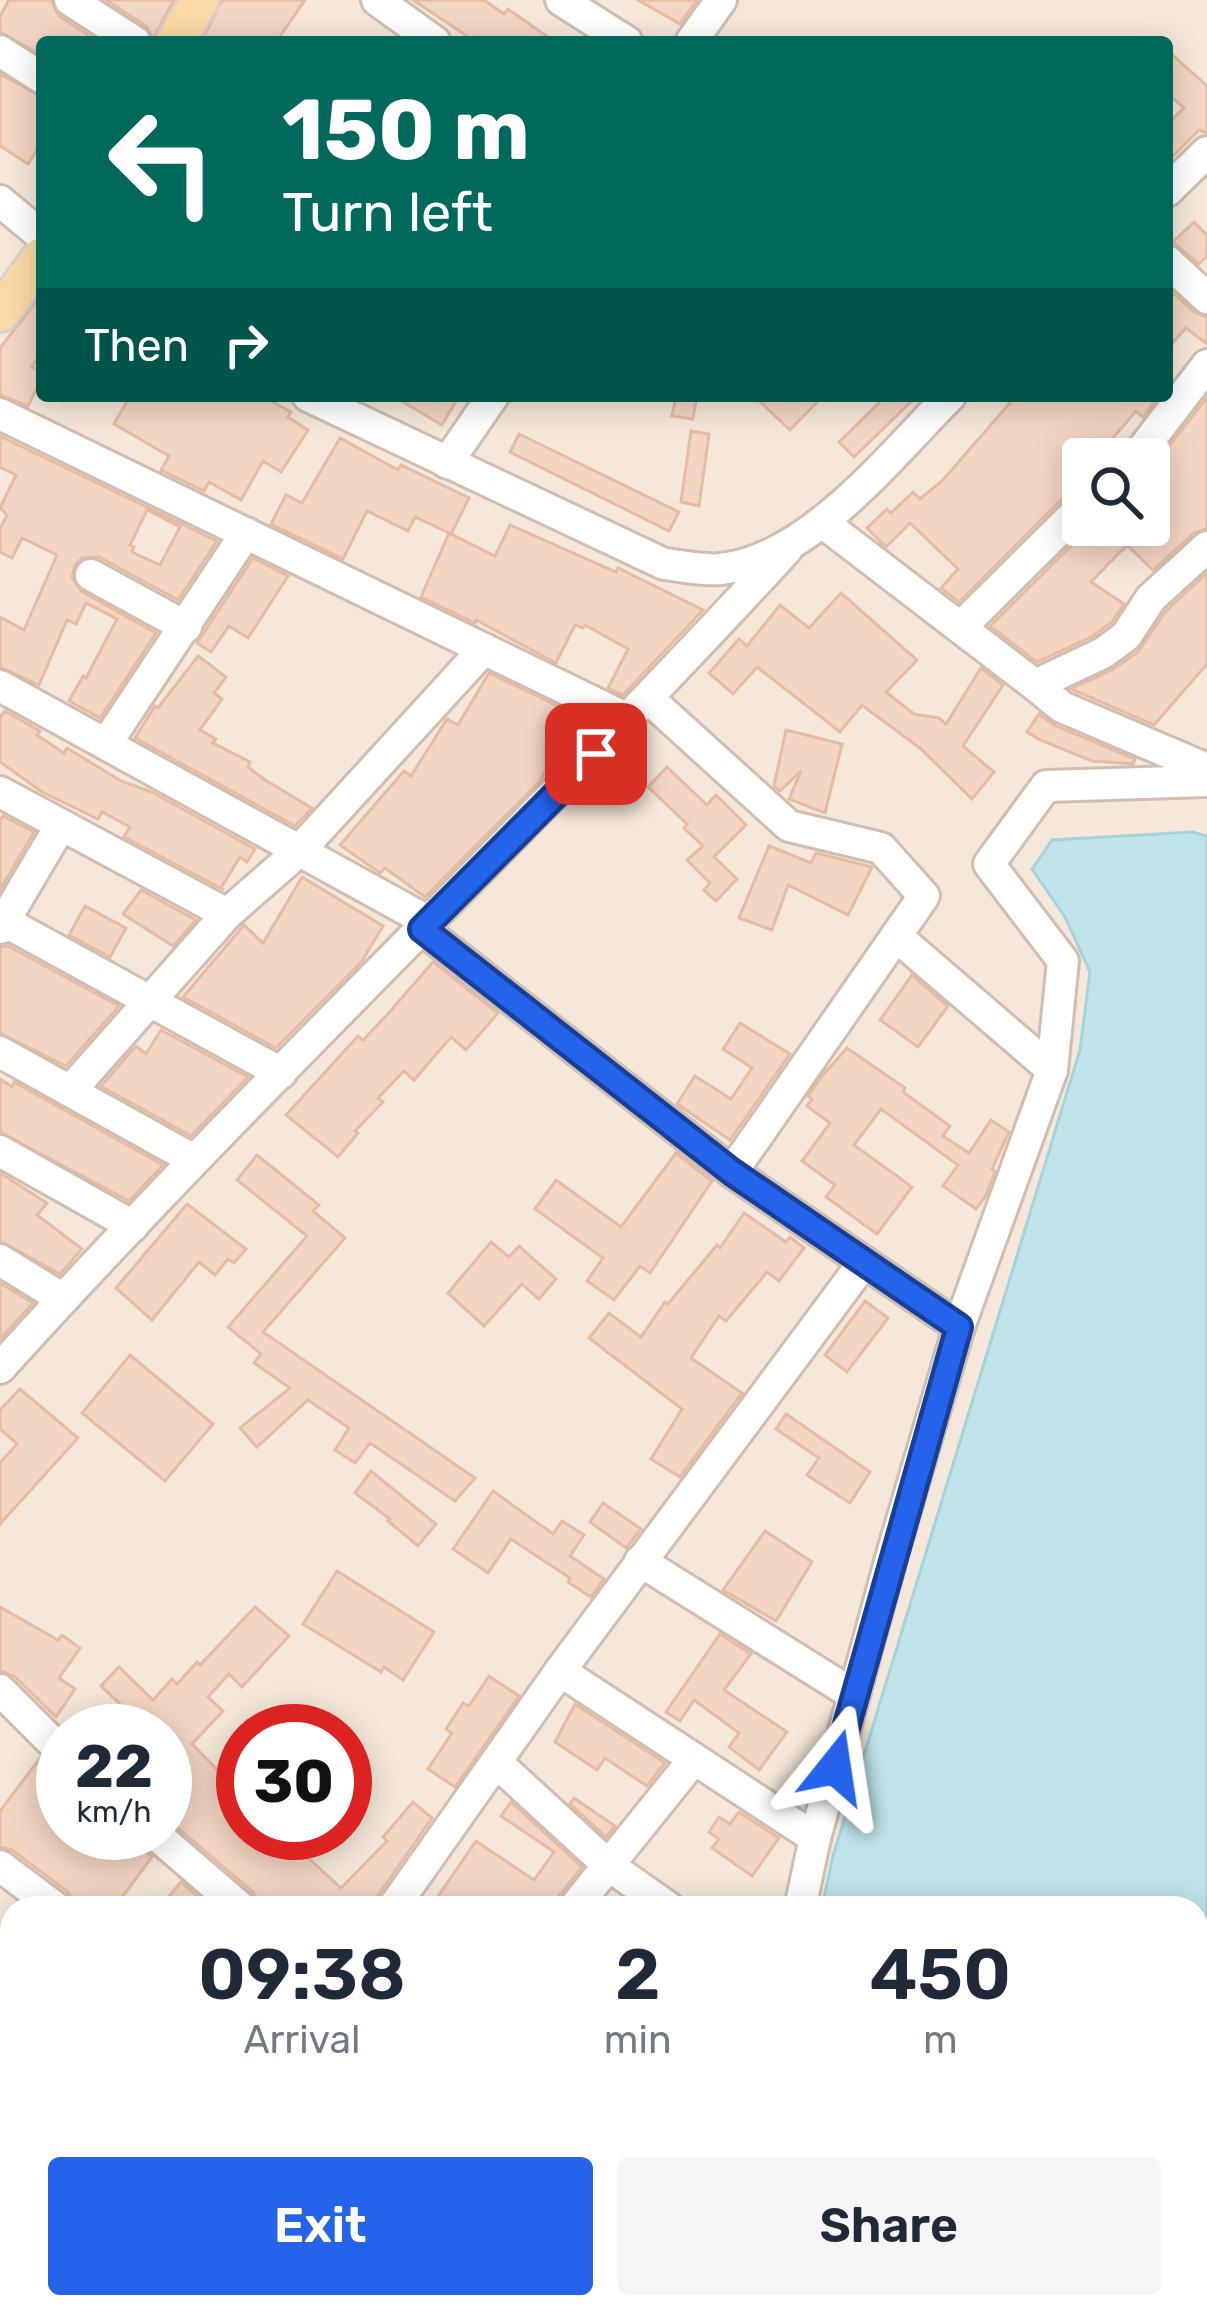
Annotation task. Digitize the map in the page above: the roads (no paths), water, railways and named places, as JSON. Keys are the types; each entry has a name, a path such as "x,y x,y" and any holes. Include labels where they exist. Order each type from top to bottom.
{"main road":[{"path":"179,36 200,0"},
{"path":"0,313 36,264"}],"street":[{"path":"70,0 126,36"},
{"path":"377,0 427,36"},
{"path":"561,0 618,36"},
{"path":"695,36 721,0"},
{"path":"0,51 36,74"},
{"path":"1173,185 1207,152"},
{"path":"0,201 36,231"},
{"path":"1173,267 1207,298"},
{"path":"1151,438 1207,364"},
{"path":"320,402 664,564 720,569 787,549"},
{"path":"447,463 489,402"},
{"path":"0,1368 194,1160 640,710 787,549 822,522 944,402"},
{"path":"0,414 484,649 640,710 789,826 881,848 924,896 732,1172"},
{"path":"822,522 1062,707 1207,770"},
{"path":"962,626 1062,527"},
{"path":"106,744 246,533"},
{"path":"1035,685 1103,653 1126,636 1151,598 1207,547"},
{"path":"91,574 186,627"},
{"path":"70,1091 226,914 299,851 484,649"},
{"path":"0,686 425,925 732,1172 959,1327"},
{"path":"803,1896 854,1695 959,1327 1052,1070 1063,961 989,864 1046,786 1207,782"},
{"path":"0,792 226,914"},
{"path":"61,825 1,923 281,1073"},
{"path":"896,936 1052,1070"},
{"path":"0,1052 194,1160"},
{"path":"0,1150 133,1226"},
{"path":"0,1260 63,1299"},
{"path":"402,1896 640,1561 864,1262"},
{"path":"640,1561 854,1695"},
{"path":"560,1671 815,1838"},
{"path":"0,1690 36,1726"},
{"path":"583,1896 694,1759"},
{"path":"496,1762 608,1865 652,1896"},
{"path":"185,1860 227,1896"},
{"path":"0,1866 40,1896"}],"water":[{"path":"1193,832 1207,836 1207,1896 825,1896 1080,1050 1090,972 1065,917 1032,869 1052,840"}]}
